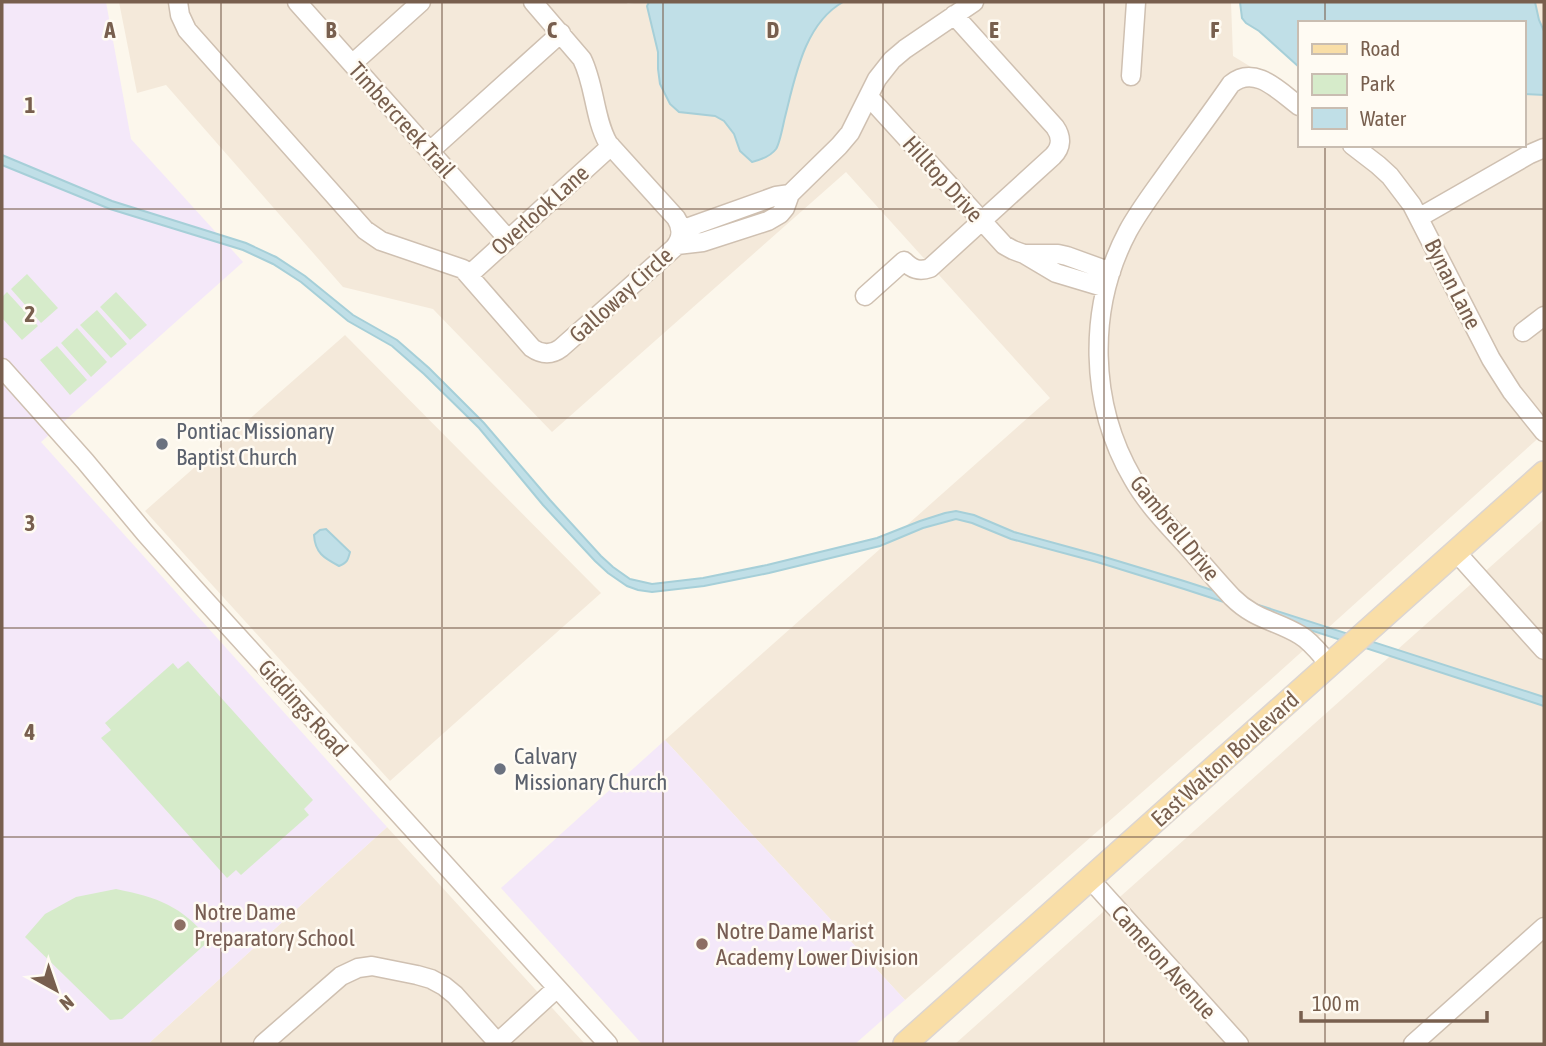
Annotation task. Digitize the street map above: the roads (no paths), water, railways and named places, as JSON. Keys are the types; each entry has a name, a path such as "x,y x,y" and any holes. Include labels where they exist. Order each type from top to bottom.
{"main road":[{"name":"East Walton Boulevard","path":"905,1044 1544,473"}],"street":[{"name":"Galloway Circle","path":"178,2 187,30 370,234 387,243 460,267 532,348 550,354 561,348 679,238 676,218 611,146 603,132 585,64 579,54 533,2"},
{"name":"Timbercreek Trail","path":"297,2 508,239"},
{"path":"352,64 421,2"},
{"path":"679,238 776,196 790,194 847,137 882,72 896,57 974,2"},
{"path":"1131,76 1136,2"},
{"path":"864,296 904,261 914,269 930,268 1056,153 1060,146 1055,127 954,15"},
{"path":"430,151 561,33"},
{"name":"Gambrell Drive","path":"1298,106 1257,77 1245,76 1231,84 1143,206 1123,241 1108,280 1098,335 1100,378 1111,430 1122,457 1133,480 1157,513 1238,602 1261,618 1301,636 1330,665"},
{"name":"Hilltop Drive","path":"869,97 1004,245 1024,254 1067,256 1108,280"},
{"name":"Overlook Lane","path":"468,275 611,146"},
{"name":"Bynan Lane","path":"1355,147 1396,183 1420,217 1491,359 1512,392 1544,432"},
{"path":"1420,217 1544,148"},
{"path":"1522,332 1544,316"},
{"name":"Giddings Road","path":"2,368 202,597 608,1044"},
{"path":"1456,552 1544,650"},
{"name":"Cameron Avenue","path":"1090,879 1238,1044"},
{"path":"1413,1044 1544,927"},
{"path":"263,1044 341,976 365,967 403,971 438,982 455,995 497,1043 557,988"}],"water":[{"path":"649,2 843,2 819,24 810,38 797,69 779,143 771,154 752,162 740,151 734,134 724,121 715,116 679,112 670,104 660,84 658,52 647,6"},
{"path":"1240,2 1535,2 1544,31 1544,95 1525,94 1525,21 1298,21 1298,66 1242,18"},
{"path":"2,155 112,201 246,243 276,257 305,276 353,315 397,340 429,368 484,423 601,556 630,579 652,584 703,578 767,565 877,538 920,521 956,511 974,515 1014,532 1184,581 1544,697 1544,706 1184,589 1011,539 956,519 923,528 880,546 769,573 704,586 652,592 638,590 627,586 595,561 543,505 479,428 424,374 392,346 348,321 301,282 273,264 243,250 110,209 2,165"},
{"path":"326,529 350,552 344,564 339,566 318,551 314,535"}],"place":[{"name":"Pontiac Missionary Baptist Church","path":"162,444"},
{"name":"Calvary Missionary Church","path":"500,769"},
{"name":"Notre Dame Preparatory School","path":"180,925"},
{"name":"Notre Dame Marist Academy Lower Division","path":"702,944"}]}
